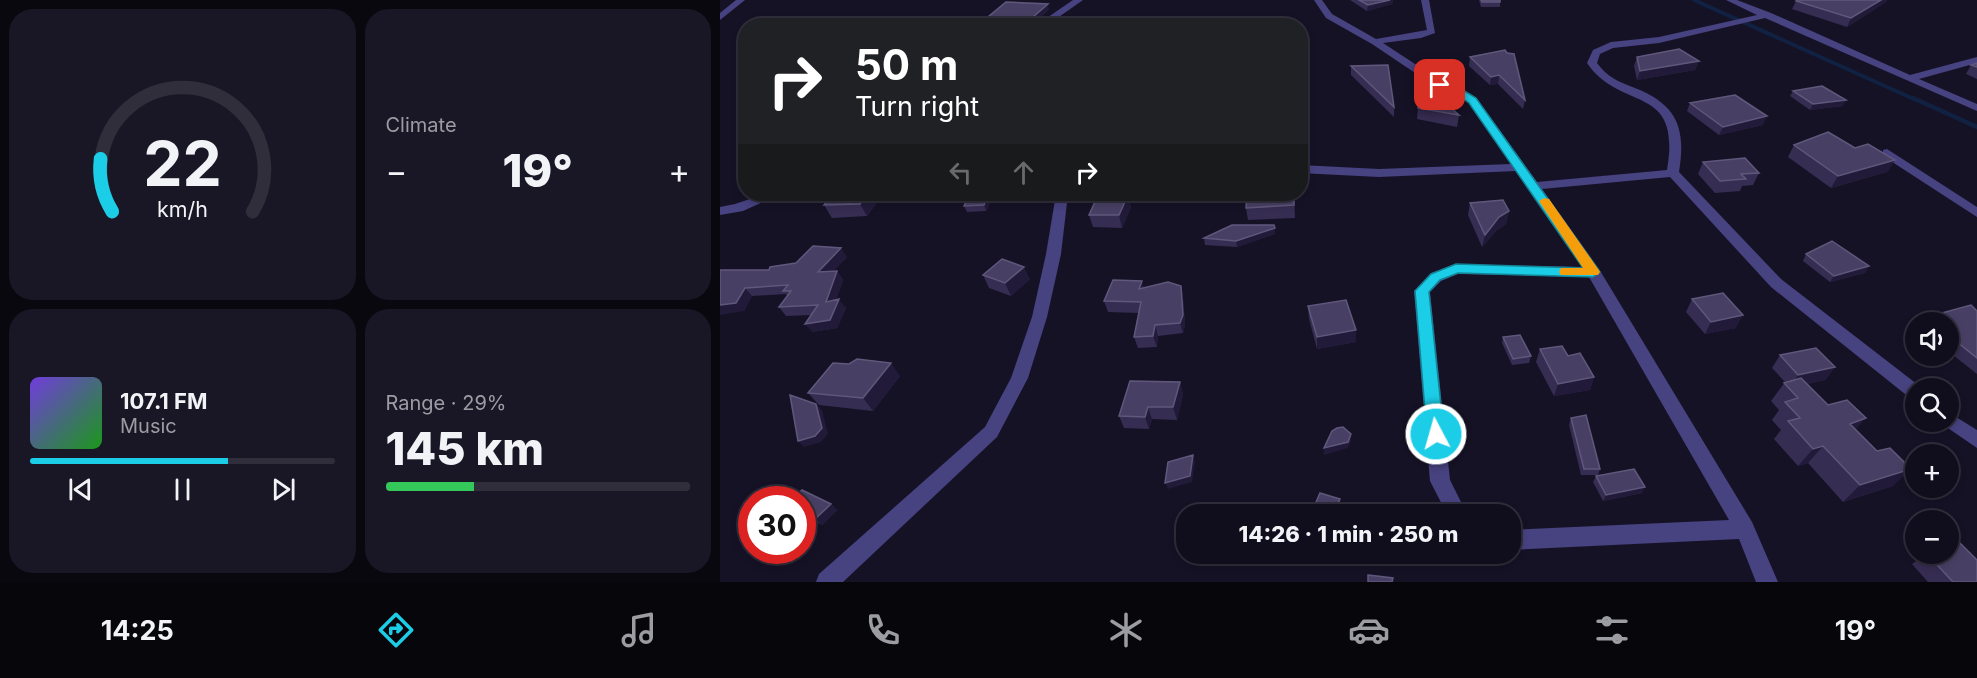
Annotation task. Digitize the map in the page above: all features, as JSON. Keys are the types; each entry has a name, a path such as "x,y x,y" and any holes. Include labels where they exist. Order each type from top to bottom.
{"street":[{"path":"720,17 741,0"},
{"path":"1052,18 1079,0"},
{"path":"1318,0 1329,16 1375,42 1440,85 1473,100 1593,272 1744,530 1767,582"},
{"path":"1375,42 1393,37 1427,34 1432,31 1425,0"},
{"path":"1730,0 1977,108"},
{"path":"1673,173 1678,146 1676,133 1667,113 1652,101 1613,85 1600,76 1592,63 1596,52 1611,45 1659,39 1768,15"},
{"path":"1910,78 1977,60"},
{"path":"1887,153 1977,213"},
{"path":"1308,170 1379,173 1518,167"},
{"path":"1534,186 1673,173"},
{"path":"1673,173 1776,283 1905,384"},
{"path":"720,211 738,208 756,201"},
{"path":"827,582 991,432 1007,408 1045,299 1061,201"},
{"path":"1452,504 1440,481 1422,291 1436,277 1456,269 1593,272"},
{"path":"1959,427 1977,440"},
{"path":"1521,540 1744,530"}],"building":[{"path":"1359,0 1390,0 1368,5"},
{"path":"1481,0 1500,0 1500,2 1482,2"},
{"path":"1797,0 1881,0 1851,18"},
{"path":"1006,2 1048,4 1032,18 988,17"},
{"path":"1679,49 1699,61 1640,71 1637,57"},
{"path":"1505,50 1507,53 1514,54 1525,100 1499,75 1491,77 1470,57"},
{"path":"1388,65 1394,107 1351,66"},
{"path":"1425,84 1459,115 1418,108"},
{"path":"1822,86 1846,100 1813,104 1793,91"},
{"path":"1735,95 1767,116 1723,127 1690,103"},
{"path":"1828,132 1855,148 1868,144 1895,160 1838,176 1794,145"},
{"path":"1745,158 1759,173 1741,174 1746,179 1720,181 1703,162"},
{"path":"1503,200 1509,211 1499,217 1485,235 1470,203"},
{"path":"827,201 862,201 860,204 824,205"},
{"path":"966,201 985,201 984,205 964,206"},
{"path":"1095,201 1125,201 1119,215 1089,215"},
{"path":"1246,201 1294,201 1294,205 1246,208"},
{"path":"1232,225 1274,225 1275,228 1236,241 1204,238"},
{"path":"1832,241 1869,266 1834,276 1806,254"},
{"path":"813,246 841,248 818,272 837,271 826,302 839,299 830,320 805,324 818,305 779,307 791,291 783,291 788,285 745,288 736,303 720,305 720,270 769,270 770,267 796,263"},
{"path":"1002,259 1024,267 1005,283 983,275"},
{"path":"1113,280 1142,281 1139,289 1168,282 1181,286 1183,315 1180,323 1155,325 1153,336 1134,337 1141,302 1104,301"},
{"path":"1723,293 1743,315 1711,322 1692,299"},
{"path":"1346,300 1356,330 1317,337 1308,306"},
{"path":"1971,305 1977,311 1977,358 1959,344 1959,312 1945,312"},
{"path":"1520,335 1531,356 1513,359 1503,337"},
{"path":"1562,346 1568,356 1580,353 1594,377 1558,384 1540,349"},
{"path":"1816,348 1835,367 1798,375 1780,355"},
{"path":"857,359 891,363 863,398 808,393 833,363 849,364"},
{"path":"1801,378 1828,405 1847,400 1866,418 1850,424 1877,451 1890,448 1905,463 1905,471 1860,485 1823,446 1813,449 1788,421 1800,418 1785,402 1798,398 1784,383"},
{"path":"1130,381 1180,382 1173,407 1148,407 1145,417 1119,416"},
{"path":"790,395 816,404 822,428 815,436 798,441"},
{"path":"1586,415 1600,469 1584,469 1571,418"},
{"path":"1343,427 1351,434 1348,442 1324,448 1332,431"},
{"path":"1193,455 1190,476 1165,483 1168,462"},
{"path":"1634,469 1645,487 1606,495 1596,476"},
{"path":"1320,493 1340,499 1338,504 1315,504"},
{"path":"816,497 831,504 816,518"},
{"path":"1959,543 1977,560 1977,582 1953,582 1936,564 1959,564"},
{"path":"1368,575 1393,578 1392,582 1368,582"}],"waterway":[{"path":"1694,0 1916,100"},
{"path":"1913,98 1977,127"}],"slow traffic":[{"path":"1544,201 1593,272 1566,272"}],"route":[{"path":"1436,434 1422,291 1436,277 1456,269 1593,272 1473,100 1440,85"}]}
